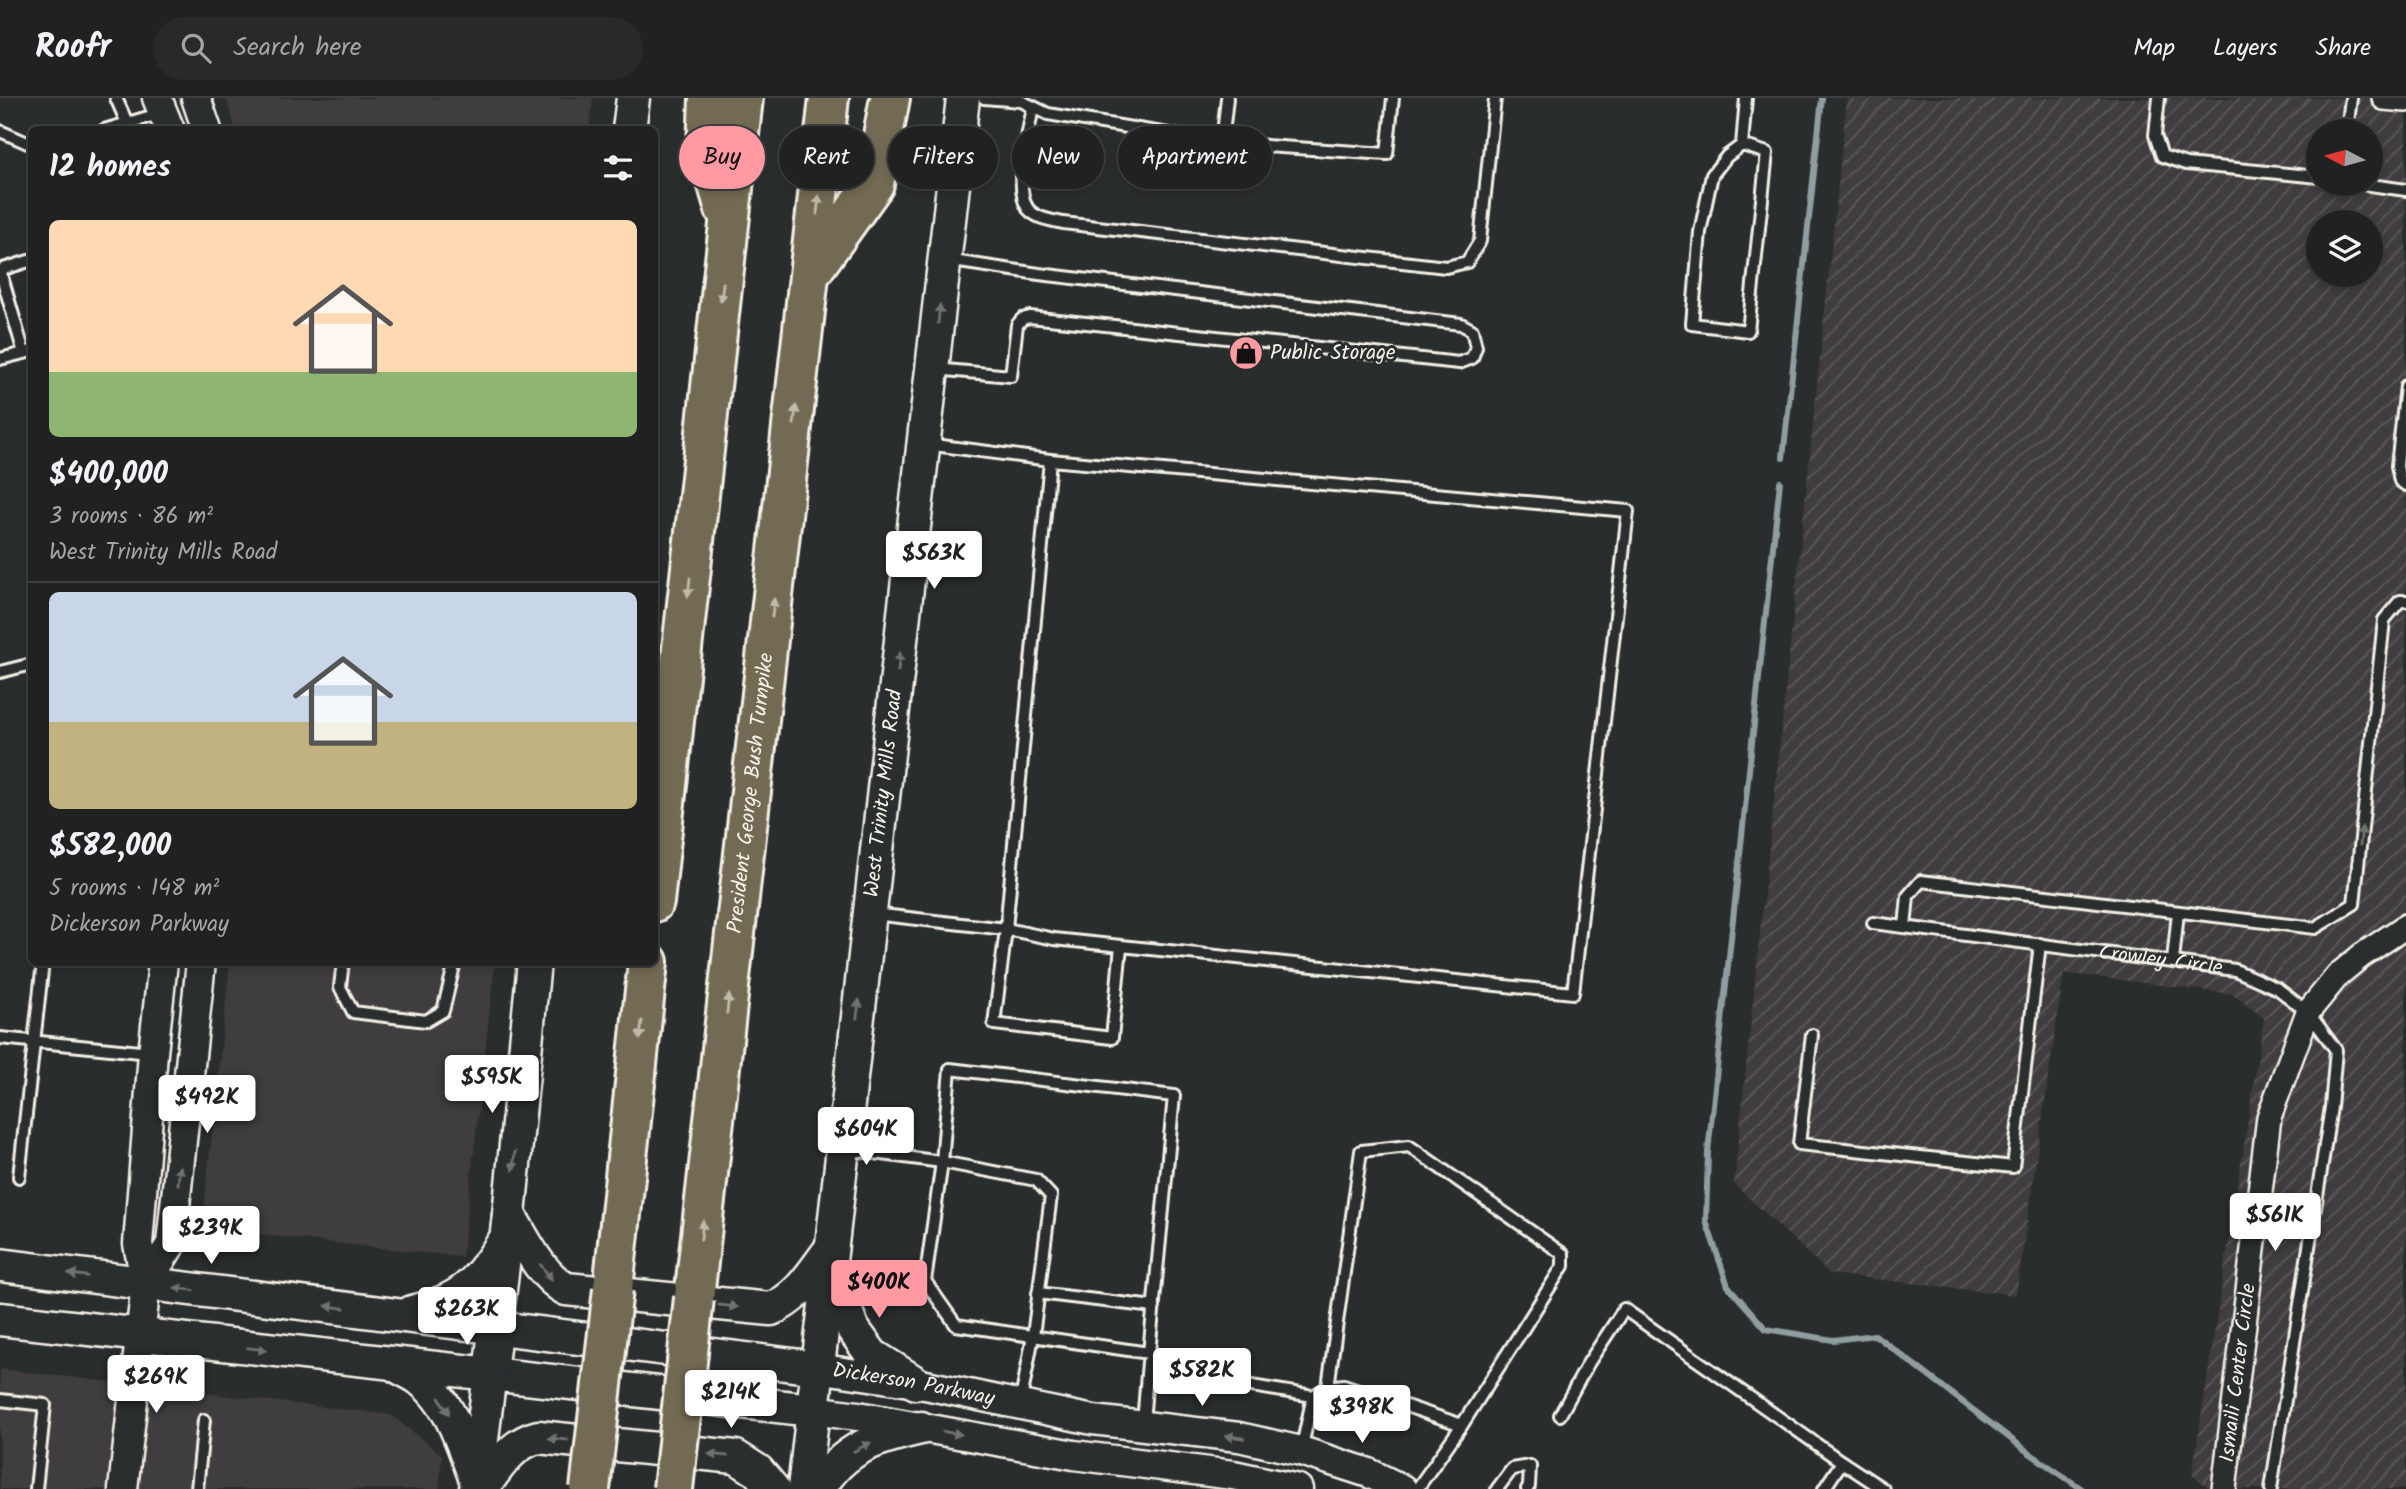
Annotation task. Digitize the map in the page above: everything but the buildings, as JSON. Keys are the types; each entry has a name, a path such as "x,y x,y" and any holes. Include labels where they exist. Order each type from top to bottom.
{"highway":[{"path":"709,98 706,148 730,224"},
{"path":"658,866 743,98"},
{"name":"President George Bush Turnpike","path":"673,1489 829,98"},
{"path":"811,273 874,184 890,98"},
{"path":"590,1489 648,966"}],"main road":[{"path":"630,126 633,98"},
{"name":"West Trinity Mills Road","path":"804,1489 963,98"},
{"path":"478,1486 508,1227 534,966"},
{"path":"508,1227 554,1282 566,1289 771,1309 796,1293 829,1259 853,1329 872,1355 916,1383"},
{"path":"400,1315 433,1307 463,1293 480,1278 508,1227"},
{"name":"Dickerson Parkway","path":"0,1265 817,1368"},
{"name":"Dickerson Parkway","path":"0,1319 812,1410"},
{"path":"392,1364 421,1379 441,1399 458,1433 478,1486"},
{"path":"819,1489 828,1474 857,1448 882,1437 921,1428"},
{"path":"478,1486 515,1448 526,1440 538,1437 736,1457 758,1471 773,1489"}],"street":[{"path":"196,98 206,126"},
{"path":"2384,98 2406,100"},
{"path":"2308,1012 2338,975 2406,926"},
{"path":"123,1489 146,1284 138,1244 163,966"},
{"path":"146,1284 171,1244 201,966"},
{"name":"Ismaili Center Circle","path":"2224,1489 2269,1117 2308,1012"},
{"name":"Dickerson Parkway","path":"817,1368 916,1383 1093,1420 1239,1437 1301,1451 1369,1473 1402,1489"},
{"name":"Dickerson Parkway","path":"812,1410 1073,1455 1233,1475 1293,1488"},
{"path":"1293,1488 1301,1451"}],"lane":[{"path":"116,98 127,123"},
{"path":"984,98 1021,102 1048,114 1120,126"},
{"path":"1224,126 1227,98"},
{"path":"1272,146 1387,154 1394,98"},
{"path":"1033,107 1021,182 1022,197 1029,210 1041,218 1063,223 1446,267 1466,262 1480,241 1495,98"},
{"path":"1742,145 1767,153 1748,331 1692,324 1700,232 1712,175 1727,156 1742,145 1746,98"},
{"path":"2158,98 2155,135 2162,156 2186,164 2306,176"},
{"path":"2348,119 2351,98"},
{"path":"117,126 163,113"},
{"path":"0,131 28,143"},
{"path":"2384,187 2406,190"},
{"path":"933,369 1011,376 1017,325 1022,318 1030,317 1459,363 1472,358 1476,347 1472,330 1461,324 1053,276 945,260"},
{"path":"0,359 28,352 0,270 28,261"},
{"path":"2406,386 2397,466 2400,481 2406,485"},
{"path":"870,914 1006,929 1055,939 1573,993 1628,511 1050,460 924,444"},
{"path":"1050,460 1006,929 993,1024 1112,1038 1121,946"},
{"path":"1905,927 1908,896 1920,881 2315,928 2354,904 2384,620 2400,601 2406,601"},
{"path":"0,672 28,665"},
{"path":"2173,961 2178,912"},
{"name":"Crowley Circle","path":"1873,923 2235,970 2278,989 2308,1012 2336,1050 2331,1107 2271,1489"},
{"path":"1812,1035 1799,1144 2013,1167 2040,944"},
{"path":"19,1177 43,966"},
{"path":"343,966 340,987 353,1012 426,1021 443,1011 454,966"},
{"path":"0,1038 153,1053"},
{"path":"1143,1426 1174,1096 950,1069 942,1162 925,1281 956,1325 1149,1353"},
{"path":"1328,1387 1361,1151 1409,1146 1563,1254 1563,1266 1417,1489"},
{"path":"841,1149 942,1162 1036,1180 1051,1196 1020,1406"},
{"path":"1038,1293 1154,1307"},
{"path":"1560,1415 1589,1362 1624,1309 1883,1489"},
{"path":"1148,1369 1313,1396 1328,1387 1344,1385 1462,1424"},
{"path":"1301,1451 1313,1396"},
{"path":"0,1400 46,1405 36,1489"},
{"path":"197,1489 204,1420"},
{"path":"1824,1489 1842,1462"},
{"path":"1497,1489 1512,1469 1530,1466 1527,1489"}],"shaded area":[{"path":"226,98 593,98 589,126 235,126"},
{"path":"1847,98 2406,98 2406,1489 2211,1489 2192,1475 2264,1018 2232,994 2064,973 2016,1295 1830,1274 1734,1184"},
{"path":"230,966 495,966 462,1257 202,1228"},
{"path":"0,1369 391,1415 442,1455 439,1489 0,1489"}],"waterway":[{"path":"1783,458 1822,98"},
{"path":"1780,482 1708,1152 1706,1221 1728,1286 1766,1329 1833,1340 1875,1335 2028,1452 2082,1489"}],"place":[{"name":"Public Storage","path":"1246,353"}]}
